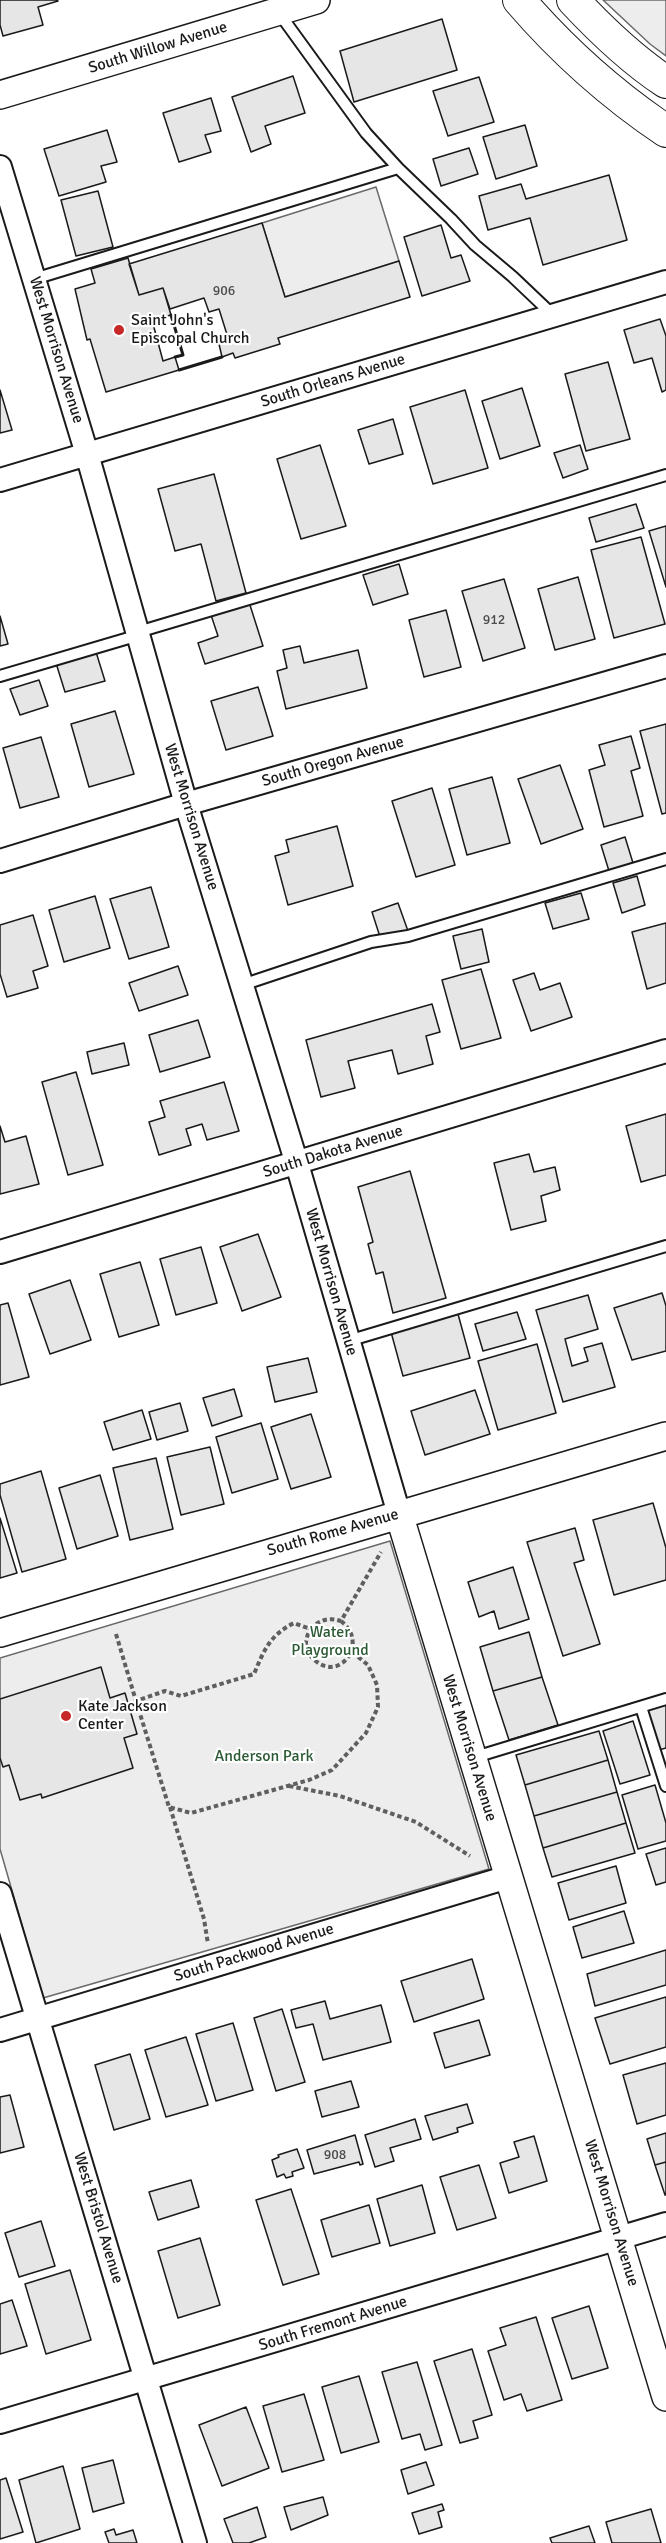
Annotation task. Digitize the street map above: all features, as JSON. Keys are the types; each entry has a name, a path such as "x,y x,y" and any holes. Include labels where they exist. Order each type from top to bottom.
{"main road":[{"path":"519,0 546,31 596,78 666,131"},
{"path":"573,0 598,27 648,70 666,82"}],"street":[{"name":"South Willow Avenue","path":"0,95 275,6 316,0"},
{"name":"West Morrison Avenue","path":"0,167 87,454 186,804 297,1164 472,1758 666,2397"},
{"name":"South Orleans Avenue","path":"0,480 666,282"},
{"name":"South Oregon Avenue","path":"0,861 186,804 666,666"},
{"name":"South Dakota Avenue","path":"0,1252 666,1051"},
{"name":"South Rome Avenue","path":"0,1633 666,1436"},
{"name":"South Packwood Avenue","path":"0,2031 508,1877"},
{"name":"West Bristol Avenue","path":"0,1894 195,2543"},
{"name":"South Fremont Avenue","path":"0,2422 666,2224"}],"lane":[{"path":"275,6 366,133 475,245 554,316"},
{"path":"34,279 398,168"},
{"path":"0,676 666,474"},
{"path":"242,985 371,942 408,936 666,859"},
{"path":"348,1341 666,1246"},
{"path":"472,1758 666,1700"},
{"path":"641,1707 666,1786"}],"path":[{"path":"341,1621 381,1552"},
{"path":"331,1618 341,1621 349,1628 354,1640 352,1652 342,1664 333,1667 317,1663 308,1654 305,1642 310,1629 319,1621 331,1618"},
{"path":"136,1701 165,1691 181,1696 254,1674 277,1631 294,1623 310,1629"},
{"path":"116,1634 204,1919 209,1951"},
{"path":"169,1807 191,1813 309,1780 332,1770 366,1733 378,1707 377,1685 368,1665 352,1652"},
{"path":"289,1786 340,1796 416,1822 470,1856"}],"shaded area":[{"path":"603,0 666,0 666,56 650,44"},
{"path":"376,187 399,261 285,297 262,223"},
{"name":"Anderson Park","path":"390,1541 489,1869 43,1998 0,1849 0,1658"}],"building":[{"path":"0,0 58,1 38,7 43,25 3,36 0,25"},
{"path":"442,19 457,70 354,102 340,51"},
{"path":"293,76 305,113 265,126 271,144 251,152 232,97"},
{"path":"479,77 494,122 448,136 433,91"},
{"path":"211,98 221,131 205,135 211,152 179,162 163,113"},
{"path":"525,125 537,166 496,179 483,137"},
{"path":"107,130 117,162 101,166 106,182 59,196 44,149"},
{"path":"469,148 478,174 441,186 433,159"},
{"path":"609,175 627,240 543,265 530,218 488,230 479,196 521,184 526,199"},
{"path":"98,191 113,247 76,256 61,200"},
{"path":"262,223 285,297 399,261 410,297 278,338 280,344 235,358 233,353 222,357 219,344 229,341 219,309 209,312 204,298 170,309 163,288 139,295 129,264"},
{"path":"441,225 451,258 461,255 470,281 422,296 404,237"},
{"name":"Saint John's Episcopal Church","path":"128,258 139,295 163,288 171,315 152,320 163,361 175,357 179,370 106,392 90,339 87,340 75,289 95,283 91,269"},
{"path":"660,319 666,336 666,390 662,392 652,358 634,363 624,330"},
{"path":"608,362 630,439 586,451 565,374"},
{"path":"522,388 540,446 500,459 482,401"},
{"path":"0,390 12,430 0,433"},
{"path":"465,390 488,468 433,484 410,407"},
{"path":"393,419 403,454 369,464 358,430"},
{"path":"320,445 346,526 301,539 277,459"},
{"path":"580,445 588,469 563,478 554,453"},
{"path":"214,474 246,593 216,601 201,544 175,551 158,489"},
{"path":"636,504 644,528 596,542 589,518"},
{"path":"666,526 666,587 649,531"},
{"path":"641,537 665,624 614,638 591,550"},
{"path":"399,564 408,594 373,605 363,575"},
{"path":"578,577 595,639 555,650 538,589"},
{"path":"504,579 525,648 483,661 462,591"},
{"path":"249,602 263,646 205,664 198,643 218,636 211,615"},
{"path":"446,610 461,667 424,677 409,620"},
{"path":"0,616 8,644 0,646"},
{"path":"300,646 304,663 358,650 367,688 286,709 277,671 287,668 283,650"},
{"path":"96,652 105,681 65,692 56,663"},
{"path":"39,680 48,706 20,715 10,689"},
{"path":"258,687 273,736 226,750 211,701"},
{"path":"115,711 134,774 89,787 71,724"},
{"path":"666,724 666,813 662,814 640,731"},
{"path":"631,736 640,768 631,771 643,816 604,827 589,770 605,765 599,745"},
{"path":"41,737 59,797 20,808 3,748"},
{"path":"560,765 583,829 541,844 518,779"},
{"path":"492,777 510,843 467,855 449,789"},
{"path":"432,788 455,865 416,877 392,801"},
{"path":"337,826 353,886 288,905 275,856 289,852 286,840"},
{"path":"625,837 633,863 609,871 601,845"},
{"path":"637,876 645,905 622,913 613,883"},
{"path":"151,887 169,947 129,959 110,899"},
{"path":"581,893 589,919 553,929 545,903"},
{"path":"95,896 110,948 64,962 49,910"},
{"path":"398,903 408,931 381,940 372,912"},
{"path":"33,915 48,966 33,971 38,988 7,997 0,974 0,925"},
{"path":"666,923 666,983 647,989 632,932"},
{"path":"482,929 489,962 461,969 453,936"},
{"path":"178,966 188,995 139,1011 129,983"},
{"path":"481,969 501,1038 461,1049 442,980"},
{"path":"534,973 540,990 560,983 572,1017 531,1031 513,980"},
{"path":"432,1004 440,1032 426,1036 433,1064 398,1074 392,1050 348,1061 355,1088 321,1097 306,1040"},
{"path":"198,1020 210,1057 160,1072 149,1035"},
{"path":"124,1043 129,1065 92,1074 87,1052"},
{"path":"76,1072 103,1165 68,1175 42,1082"},
{"path":"224,1082 239,1131 207,1140 202,1124 186,1129 191,1145 159,1155 149,1122 165,1117 160,1101"},
{"path":"666,1114 666,1175 641,1182 626,1126"},
{"path":"0,1126 5,1142 26,1136 39,1184 0,1194"},
{"path":"529,1154 534,1172 555,1167 560,1190 541,1196 546,1221 511,1230 494,1163"},
{"path":"410,1171 446,1298 393,1313 383,1272 376,1274 368,1244 373,1242 358,1187"},
{"path":"258,1234 281,1297 242,1311 220,1247"},
{"path":"201,1247 217,1303 176,1315 160,1259"},
{"path":"140,1262 159,1325 119,1337 100,1274"},
{"path":"70,1280 91,1340 50,1354 29,1294"},
{"path":"662,1293 666,1306 666,1351 632,1360 614,1308"},
{"path":"588,1295 598,1329 565,1339 572,1366 588,1361 584,1348 602,1343 615,1387 563,1402 536,1310"},
{"path":"8,1303 29,1377 0,1385 0,1305"},
{"path":"517,1312 526,1339 483,1351 475,1324"},
{"path":"458,1314 470,1358 403,1376 391,1332"},
{"path":"537,1344 556,1413 498,1430 478,1361"},
{"path":"308,1358 317,1392 275,1402 267,1367"},
{"path":"234,1389 242,1416 212,1426 203,1398"},
{"path":"475,1390 490,1434 425,1455 411,1411"},
{"path":"180,1403 188,1431 157,1440 149,1412"},
{"path":"142,1410 151,1439 113,1450 104,1422"},
{"path":"311,1414 331,1477 291,1489 271,1427"},
{"path":"261,1423 278,1479 232,1493 216,1437"},
{"path":"210,1447 224,1504 181,1515 167,1457"},
{"path":"156,1458 173,1529 130,1540 113,1468"},
{"path":"41,1471 66,1559 22,1572 0,1495 0,1484"},
{"path":"100,1475 118,1536 77,1549 59,1488"},
{"path":"653,1503 666,1548 666,1580 614,1595 593,1520"},
{"path":"0,1518 17,1573 0,1578"},
{"path":"575,1528 584,1560 574,1563 600,1644 563,1656 527,1542"},
{"path":"513,1567 529,1619 499,1629 494,1611 479,1617 468,1582"},
{"path":"529,1632 542,1677 493,1691 480,1647"},
{"name":"Kate Jackson Center","path":"101,1667 110,1698 125,1693 137,1734 124,1738 133,1768 42,1798 41,1794 20,1800 9,1765 3,1767 0,1758 0,1699"},
{"path":"542,1677 558,1725 509,1740 493,1691"},
{"path":"666,1702 666,1748 659,1750 646,1709"},
{"path":"633,1721 650,1775 620,1784 603,1731"},
{"path":"599,1731 608,1760 525,1785 516,1755"},
{"path":"608,1760 617,1792 534,1816 525,1785"},
{"path":"655,1785 666,1823 666,1841 638,1849 622,1795"},
{"path":"617,1792 626,1823 543,1848 534,1816"},
{"path":"626,1823 635,1853 552,1877 543,1848"},
{"path":"666,1848 666,1882 656,1885 646,1854"},
{"path":"616,1866 626,1903 569,1920 558,1883"},
{"path":"624,1911 634,1943 582,1958 573,1927"},
{"path":"666,1950 666,1985 595,2006 587,1974"},
{"path":"472,1959 484,1999 414,2022 401,1981"},
{"path":"666,1997 666,2047 610,2064 595,2018"},
{"path":"325,2001 330,2019 381,2005 391,2042 323,2060 313,2024 296,2028 291,2010"},
{"path":"282,2009 305,2082 276,2091 254,2018"},
{"path":"479,2020 490,2055 445,2068 434,2033"},
{"path":"233,2023 253,2090 216,2101 196,2034"},
{"path":"186,2037 208,2105 166,2117 145,2050"},
{"path":"130,2054 150,2119 114,2130 95,2065"},
{"path":"666,2063 666,2115 637,2124 623,2075"},
{"path":"351,2081 359,2107 322,2117 315,2091"},
{"path":"10,2095 24,2147 0,2153 0,2097"},
{"path":"467,2104 473,2123 457,2128 458,2132 433,2140 425,2116"},
{"path":"415,2119 421,2139 390,2148 394,2161 375,2167 365,2135"},
{"path":"666,2133 666,2162 655,2165 647,2139"},
{"path":"355,2135 363,2164 360,2165 359,2162 314,2174 307,2150"},
{"path":"534,2136 547,2181 509,2193 500,2163 519,2157 514,2142"},
{"path":"297,2149 304,2168 292,2172 293,2176 286,2178 284,2174 277,2177 272,2160 279,2157 278,2155"},
{"path":"666,2162 666,2195 665,2195 655,2165"},
{"path":"479,2165 496,2218 457,2230 440,2177"},
{"path":"191,2180 199,2207 158,2220 149,2192"},
{"path":"422,2185 435,2233 390,2246 377,2199"},
{"path":"291,2189 319,2274 283,2285 256,2200"},
{"path":"369,2205 380,2243 332,2257 321,2220"},
{"path":"41,2221 55,2266 19,2277 5,2233"},
{"path":"200,2238 220,2305 178,2318 158,2251"},
{"path":"70,2270 91,2340 46,2354 25,2284"},
{"path":"12,2300 27,2346 0,2354 0,2304"},
{"path":"589,2306 608,2368 572,2379 552,2318"},
{"path":"536,2317 562,2400 527,2411 521,2394 504,2400 488,2351 506,2345 500,2328"},
{"path":"472,2349 492,2415 473,2421 478,2438 460,2443 434,2361"},
{"path":"417,2362 442,2445 425,2450 420,2434 402,2439 382,2372"},
{"path":"359,2376 379,2442 341,2453 322,2387"},
{"path":"304,2394 324,2460 282,2472 263,2406"},
{"path":"246,2407 269,2468 222,2486 199,2425"},
{"path":"113,2460 124,2503 93,2512 82,2468"},
{"path":"426,2462 434,2485 408,2494 401,2470"},
{"path":"63,2466 80,2529 36,2543 19,2480"},
{"path":"6,2478 23,2532 0,2539 0,2480"},
{"path":"323,2497 328,2515 291,2530 284,2507"},
{"path":"442,2504 444,2510 438,2512 442,2527 419,2534 412,2513"},
{"path":"257,2507 266,2537 249,2543 233,2543 224,2519"},
{"path":"651,2509 661,2543 612,2543 606,2522"},
{"path":"589,2526 595,2543 552,2543 550,2538"},
{"path":"114,2529 116,2535 133,2530 137,2543 109,2543 105,2532"}],"wall":[{"path":"171,315 183,355 175,357"},
{"path":"179,370 222,357"}],"place":[{"name":"Saint John's Episcopal Church","path":"119,330"},
{"name":"Kate Jackson Center","path":"66,1716"}],"park label":[{"name":"Water Playground","path":"330,1642"}]}
